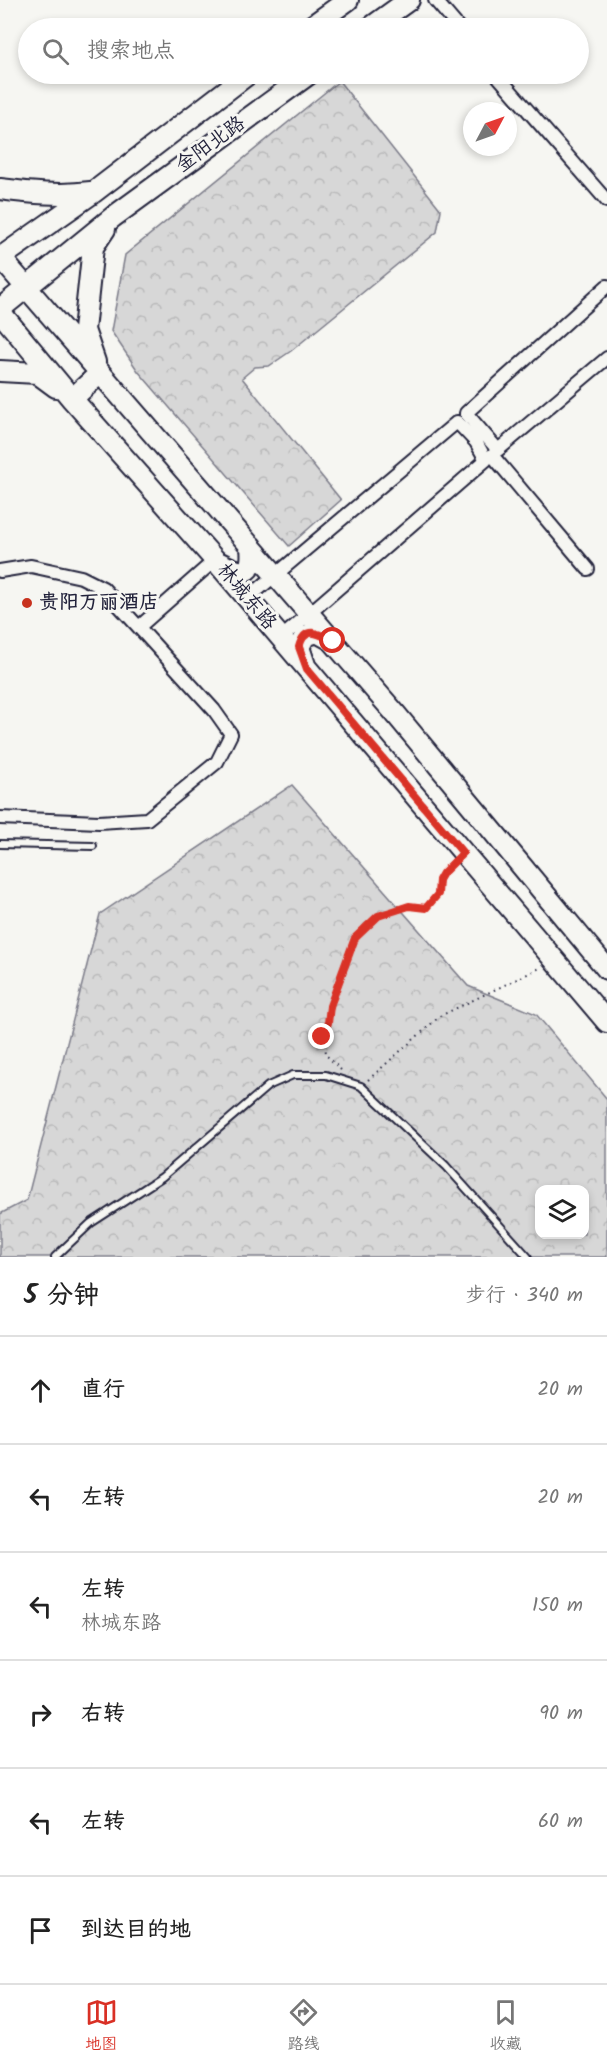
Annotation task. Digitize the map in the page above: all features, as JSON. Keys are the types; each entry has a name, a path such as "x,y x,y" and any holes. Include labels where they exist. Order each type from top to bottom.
{"main road":[{"path":"323,18 348,0"},
{"path":"384,18 409,0"},
{"name":"金阳北路","path":"0,258 94,192 235,84"},
{"name":"金阳北路","path":"0,311 113,217 295,84"},
{"path":"0,189 68,195 94,192 113,217 93,247 84,330 100,374 72,399 37,373 0,371"},
{"name":"林城东路","path":"0,258 394,712 607,969"},
{"name":"林城东路","path":"0,311 72,399 215,560 607,1022"},
{"path":"215,560 234,571 242,571 252,562 251,546"},
{"path":"307,669 299,647 305,636 311,632 317,632 333,641"}],"street":[{"path":"435,0 450,18"},
{"path":"505,84 607,201"},
{"path":"247,599 457,422 607,286"},
{"path":"281,638 607,357"},
{"path":"466,413 492,455 588,569"},
{"path":"457,422 492,455"},
{"path":"139,627 215,560"},
{"path":"0,571 31,566 81,577 103,588 214,710 231,734 218,762 147,819 99,822 0,818"}],"lane":[{"path":"0,844 93,846"},
{"path":"55,1257 91,1223 162,1177 268,1086 293,1075 326,1074 361,1086 446,1166 528,1257"}],"path":[{"path":"352,1083 327,1056 322,1037 328,1023 330,1006 355,938 378,916 409,906 426,908 438,894 439,880 443,873 463,853"},
{"path":"361,1086 440,1016 555,961"}],"green space":[{"path":"335,84 341,84 441,210 437,232 291,351 269,366 255,367 242,378 341,500 289,546 138,371 111,331 125,255"},
{"path":"292,785 468,986 536,1014 607,1099 607,1257 0,1257 0,1214 27,1200 100,914"}],"place":[{"name":"贵阳万丽酒店","path":"27,603"}],"route":[{"path":"322,1037 328,1023 330,1006 355,938 378,916 409,906 426,908 438,894 439,880 443,873 463,853 307,669 299,647 305,636 311,632 317,632 333,641"}]}
